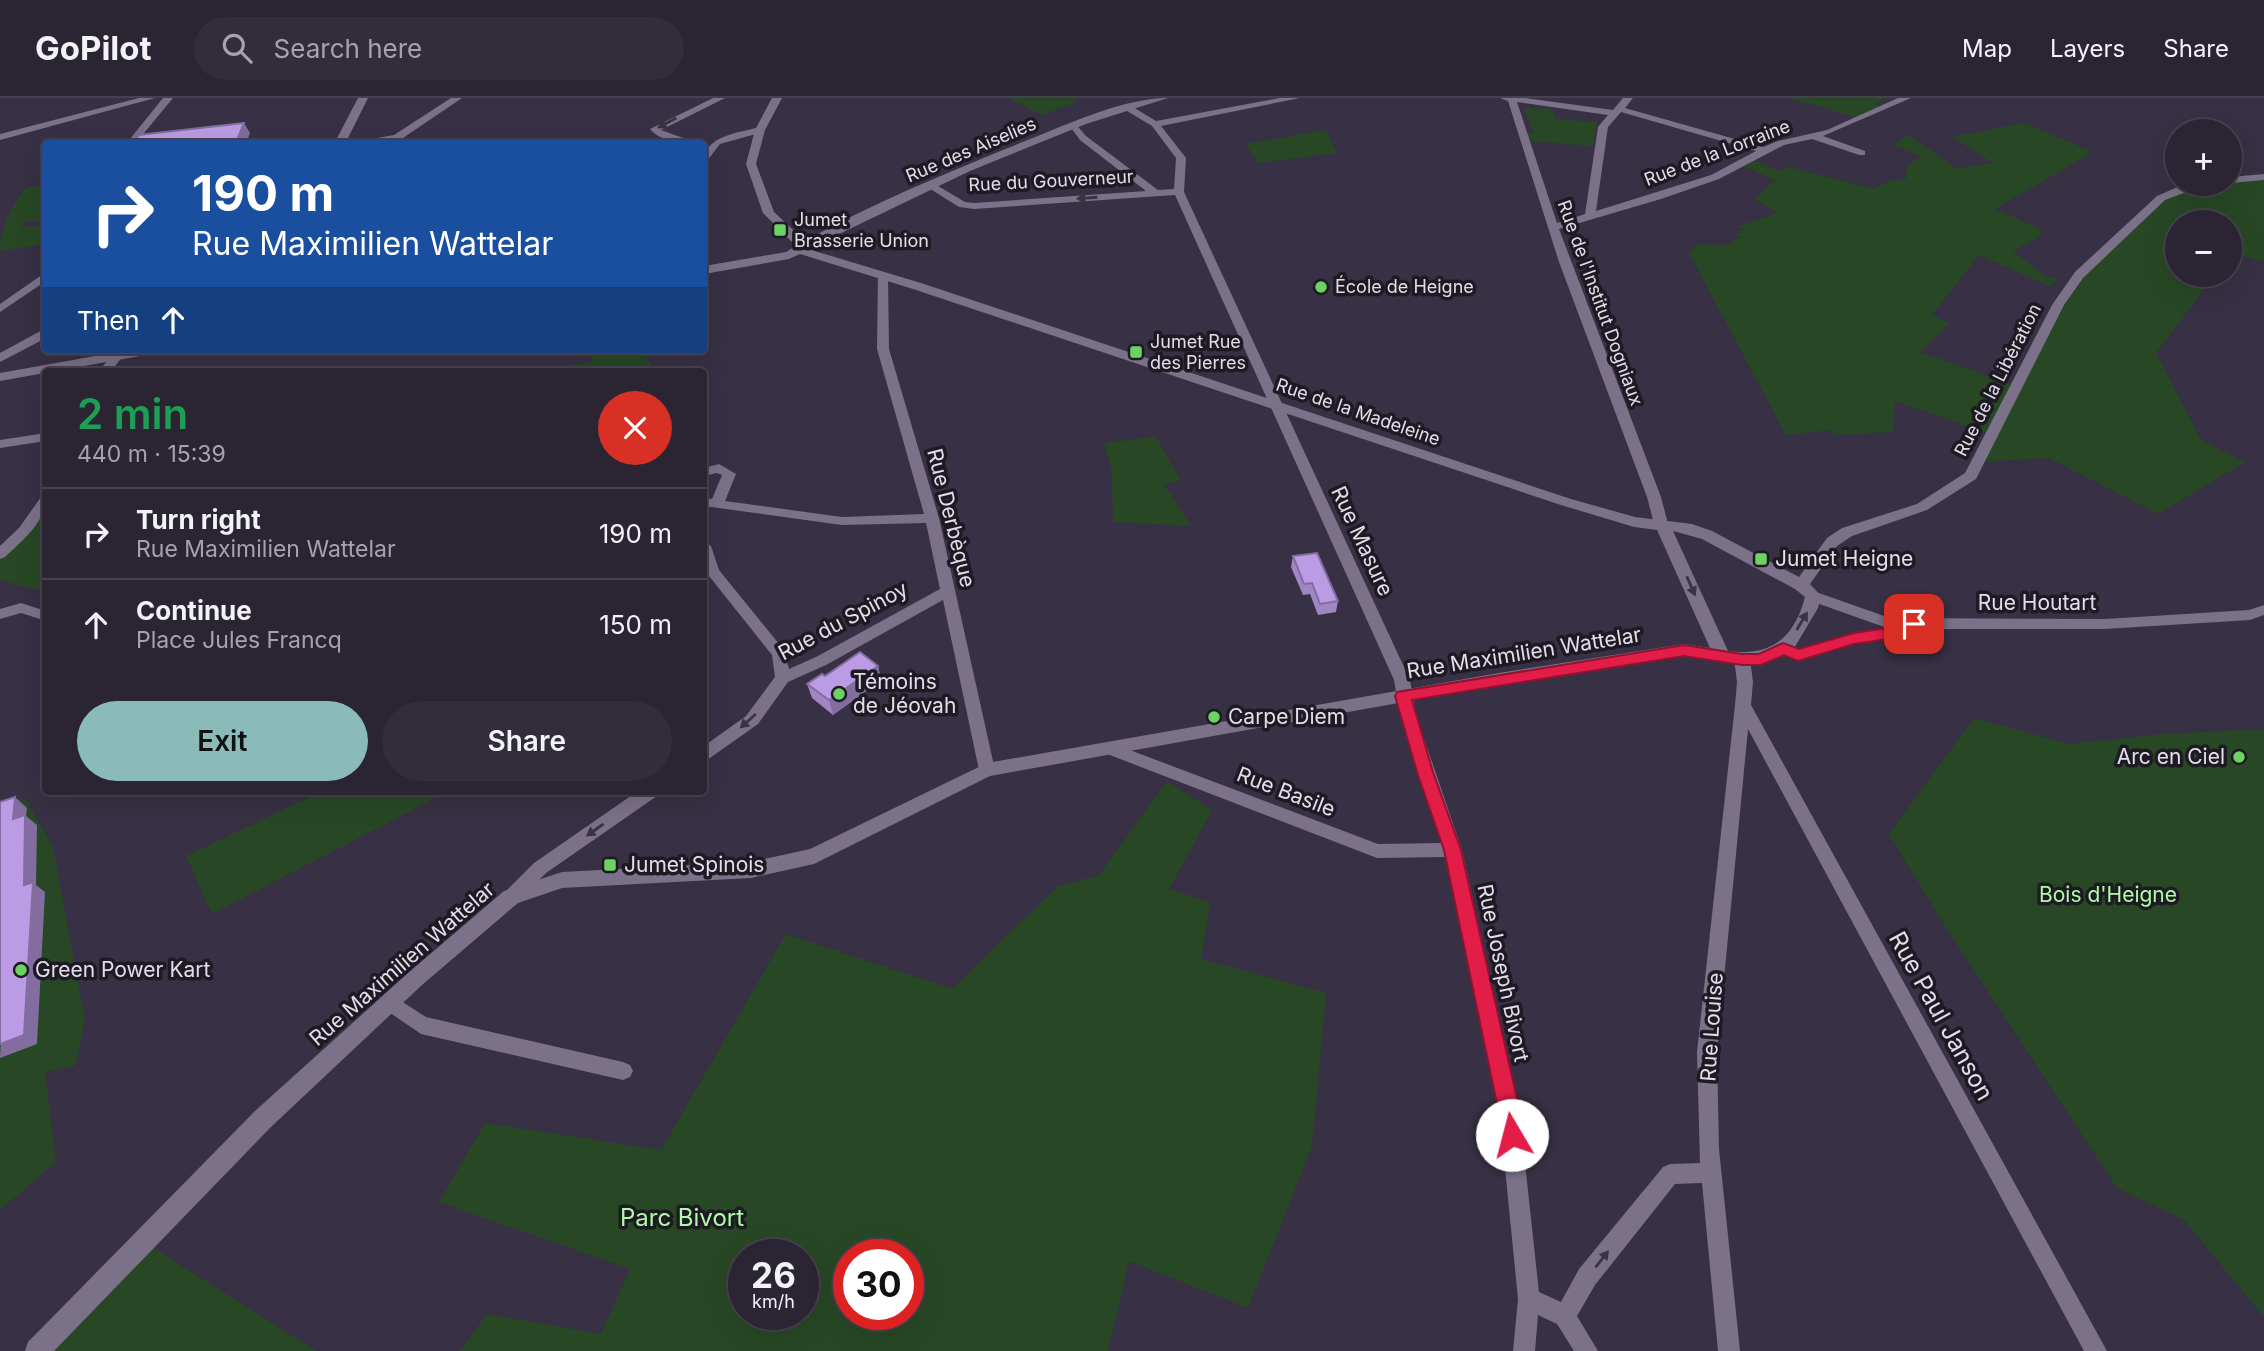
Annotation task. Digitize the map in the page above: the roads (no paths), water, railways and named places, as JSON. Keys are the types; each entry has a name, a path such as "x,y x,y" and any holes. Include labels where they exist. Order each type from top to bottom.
{"street":[{"path":"0,138 150,98"},
{"path":"133,140 169,98"},
{"path":"342,140 363,98"},
{"path":"380,140 397,138 457,98"},
{"path":"682,140 658,133 655,129 720,98"},
{"path":"777,98 760,130 752,160 753,174 769,213 801,244 799,250"},
{"name":"Rue des Aiselies","path":"707,269 780,257 799,250 929,185 1073,125 1163,98"},
{"path":"1156,124 1295,98"},
{"path":"1590,216 1603,127 1628,98"},
{"name":"Rue de la Lorraine","path":"1553,227 1718,176 1764,150 1781,143 1830,132 1902,98"},
{"path":"1508,99 1617,111 1764,150"},
{"name":"Rue de l'Institut Dogniaux","path":"1508,99 1654,497 1661,524"},
{"path":"1130,109 1156,124 1181,158 1179,192"},
{"path":"1073,125 1083,138 1155,193"},
{"path":"707,147 760,130"},
{"name":"Rue de la Lorraine","path":"1813,136 1862,153"},
{"path":"2242,179 2264,177"},
{"name":"Rue du Gouverneur","path":"929,185 963,205 974,206 1179,192"},
{"name":"Rue Masure","path":"1179,192 1400,677 1403,696"},
{"name":"Rue de la Libération","path":"1783,649 1810,608 1807,590 1832,542 1847,532 1922,507 1971,476 2058,305 2070,287 2148,208 2168,196"},
{"name":"Rue de la Madeleine","path":"799,250 931,290 1566,502 1634,522 1687,528 1707,535 1807,590"},
{"name":"Rue Derbèque","path":"882,276 883,349 932,518 986,769"},
{"path":"0,309 42,278"},
{"path":"0,358 42,334"},
{"path":"43,368 109,354"},
{"path":"0,377 42,368"},
{"path":"25,440 42,426"},
{"path":"0,444 42,438"},
{"path":"707,471 719,468 729,474 710,503 842,521 932,518"},
{"path":"0,554 24,531 42,506"},
{"path":"1661,524 1721,654"},
{"path":"1671,541 1690,532 1707,535"},
{"path":"707,555 712,571 779,654 783,678"},
{"name":"Rue Houtart","path":"1807,590 1889,623 2105,624 2250,615 2264,610"},
{"name":"Rue du Spinoy","path":"707,752 752,720 783,678 821,661 948,591"},
{"path":"0,614 21,608 42,615"},
{"path":"1742,659 1761,659 1783,649 1798,655 1914,624"},
{"name":"Rue Maximilien Wattelar","path":"37,1351 263,1119 390,1002 511,897 562,880 751,870 814,856 986,769 1684,650 1742,659"},
{"name":"Rue Louise","path":"1729,1351 1709,1149 1707,1052 1743,705 1742,659"},
{"name":"Rue Joseph Bivort","path":"1403,696 1425,772 1453,850 1509,1108 1530,1299 1524,1351"},
{"name":"Rue Paul Janson","path":"1743,705 2096,1351"},
{"name":"Rue Basile","path":"1108,748 1377,851 1453,850"},
{"path":"511,897 540,868 645,795"},
{"path":"390,1002 421,1025 623,1071"},
{"path":"1565,1316 1587,1277 1670,1174 1695,1172 1712,1175"},
{"path":"1530,1299 1565,1316 1587,1351"}],"place":[{"name":"Jumet Brasserie Union","path":"780,230"},
{"name":"École de Heigne","path":"1321,287"},
{"name":"Jumet Rue des Pierres","path":"1136,352"},
{"name":"Jumet Heigne","path":"1761,559"},
{"name":"Témoins de Jéovah","path":"839,694"},
{"name":"Carpe Diem","path":"1214,717"},
{"name":"Arc en Ciel","path":"2239,757"},
{"name":"Jumet Spinois","path":"610,865"},
{"name":"Green Power Kart","path":"21,970"}],"park label":[{"name":"Bois d'Heigne","path":"2108,895"},
{"name":"Parc Bivort","path":"682,1218"}]}
